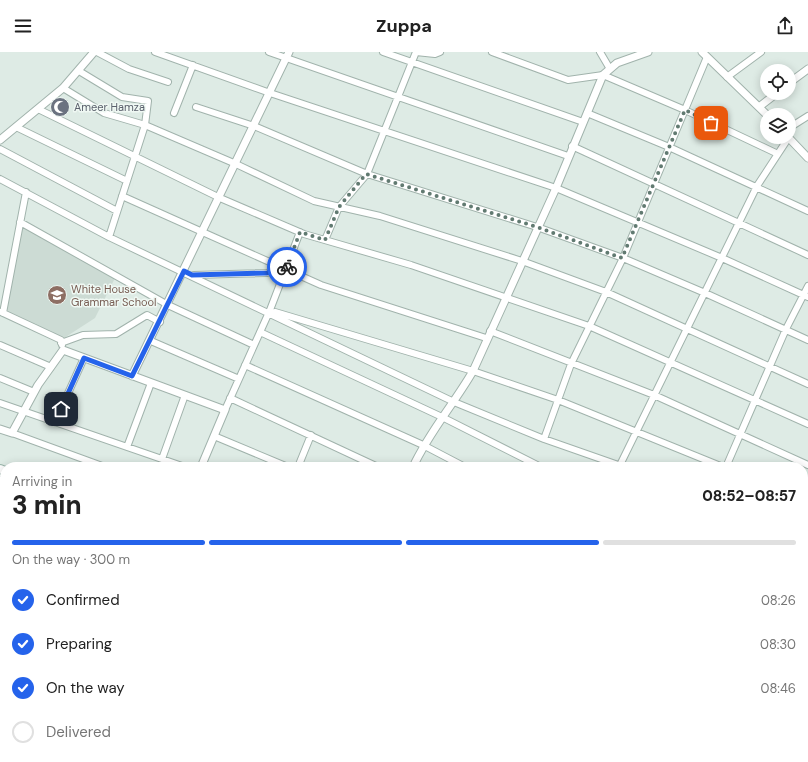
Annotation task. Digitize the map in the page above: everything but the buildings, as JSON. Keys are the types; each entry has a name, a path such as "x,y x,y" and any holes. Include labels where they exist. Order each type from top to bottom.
{"street":[{"path":"0,140 64,88 95,52 129,69 168,82"},
{"path":"155,52 270,93 556,188 638,221 806,296"},
{"path":"269,52 287,55 397,97 568,156"},
{"path":"383,52 583,122"},
{"path":"325,240 339,207 366,174 416,52 435,54 440,52"},
{"path":"492,52 568,80 603,76 685,110 778,154"},
{"path":"600,52 610,69"},
{"path":"415,462 423,445 454,402 472,371 556,188 572,146 603,76 617,64 648,52"},
{"path":"727,77 761,52"},
{"path":"132,376 220,198 287,55"},
{"path":"544,439 571,364 622,258 638,221 685,110 704,55 759,107 768,100"},
{"path":"174,113 193,65"},
{"path":"796,78 808,69"},
{"path":"79,70 122,97 148,101 145,125 109,236"},
{"path":"64,88 104,113 145,125 236,164 314,201 380,216 522,261 606,292 688,328 808,384"},
{"path":"196,107 254,126 366,174 537,227 622,258 705,293 808,340"},
{"path":"38,109 220,198 300,232 411,265 589,326 670,363 756,399 808,424"},
{"path":"587,113 669,147 808,211"},
{"path":"796,124 808,116"},
{"path":"16,127 127,181"},
{"path":"624,462 637,431 756,186 784,144"},
{"path":"795,144 808,158"},
{"path":"572,146 653,185 739,222 808,255"},
{"path":"0,149 117,211"},
{"path":"0,179 109,236 269,311 454,402 544,439 610,462"},
{"path":"26,192 2,312 61,340 62,347"},
{"path":"122,196 283,270 321,285 486,338"},
{"path":"20,222 168,305 254,345"},
{"path":"203,462 269,311 283,270 300,232"},
{"path":"192,275 267,273 283,270"},
{"path":"728,462 786,329 806,296 808,286"},
{"path":"269,311 472,371 558,400 711,462"},
{"path":"12,433 34,392 51,367 62,347 83,335 116,334 147,315 160,322"},
{"path":"490,331 654,396 801,462"},
{"path":"260,332 442,417 527,462"},
{"path":"150,341 239,379"},
{"path":"0,344 51,367"},
{"path":"62,347 84,358 225,410"},
{"path":"55,422 84,358"},
{"path":"245,365 423,445 455,462"},
{"path":"0,378 34,392"},
{"path":"127,447 151,383"},
{"path":"162,459 185,395"},
{"path":"230,398 368,462"},
{"path":"0,403 171,462"},
{"path":"0,429 91,462"},
{"path":"300,462 311,435"},
{"path":"214,436 276,462"}],"shaded area":[{"name":"White House Grammar School","path":"20,222 116,276 95,318 61,340 3,313"}],"way so far":[{"path":"287,267 300,232 325,240 339,207 366,174 537,227 622,258 685,110 711,123"}],"place":[{"name":"Ameer Hamza","path":"60,107"},
{"name":"White House Grammar School","path":"57,295"}],"route":[{"path":"61,409 84,358 132,376 184,271 192,275 267,273 280,268 285,271 287,267"}]}
